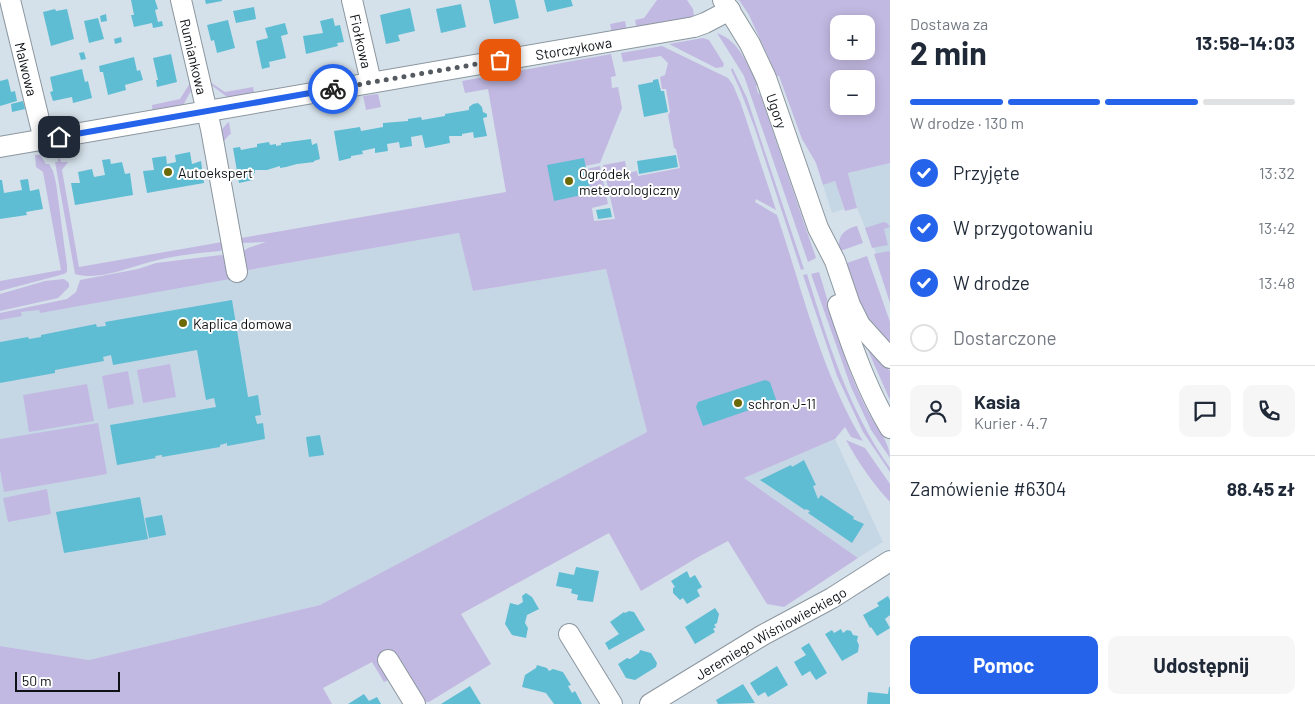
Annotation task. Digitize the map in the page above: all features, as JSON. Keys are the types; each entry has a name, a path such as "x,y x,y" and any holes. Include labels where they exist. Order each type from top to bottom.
{"street":[{"name":"Malwowa","path":"10,0 44,140"},
{"name":"Rumiankowa","path":"181,0 206,111 237,272"},
{"name":"Fiołkowa","path":"352,0 371,82"},
{"name":"Storczykowa","path":"0,148 694,27 705,23 726,5"},
{"name":"Ugory","path":"726,5 766,78 818,228 835,261 850,306 860,325 890,358"},
{"name":"Ugory","path":"818,228 824,264 854,352 870,391 890,428"},
{"name":"Jeremiego Wiśniowieckiego","path":"650,704 763,634 832,598 890,561"},
{"path":"569,634 612,704"},
{"path":"388,660 415,704"}],"shaded area":[{"path":"657,0 687,0 693,9 694,16 688,21 637,30 635,20 644,18"},
{"path":"739,0 890,0 890,163 848,173 857,208 845,211 835,181 823,185 816,163 802,139 779,76 777,76 749,15"},
{"path":"625,21 627,31 612,34 610,24"},
{"path":"717,33 732,42 742,54 758,85 756,86 758,93 760,94 816,258 808,262 744,76"},
{"path":"703,38 709,40 724,64 723,67 716,68 669,44"},
{"path":"662,46 728,78 733,85 776,210 756,199 755,202 777,215 824,360 863,441 851,437 845,427 835,439 744,478 858,558 784,607 767,604 728,541 641,591 609,533 461,614 491,664 429,702 422,702 389,675 388,680 384,682 372,662 323,688 332,704 0,704 0,646 89,660 320,605 647,432 606,269 473,291 459,233 243,271 240,253 266,242 240,243 219,132 229,122 231,134 224,141 241,238 506,192 488,89 465,93 462,81 611,54 616,76 611,77 612,88 618,87 622,108 600,163 585,166 586,169 600,166 608,204 592,208 594,221 615,219 603,165 625,161 627,173 637,171 638,176 680,168 668,115 670,112 666,89 662,89 660,77 665,75 668,63 661,56 623,62 621,53"},
{"path":"732,68 747,98 804,269 801,270 755,129 731,70"},
{"path":"210,82 225,92 253,87 255,96 231,100 210,84"},
{"path":"190,83 192,89 181,109 153,115 152,105 180,99"},
{"path":"378,94 381,107 366,110 363,96"},
{"path":"58,154 61,162 68,162 62,170 79,267 222,242 227,246 220,251 167,258 103,275 84,276 75,274 55,162 58,162"},
{"path":"35,155 40,155 53,171 67,272 0,291 0,281 61,270 43,172 36,167"},
{"path":"890,163 890,287 857,208 848,173"},
{"path":"835,181 844,209 832,213 823,185"},
{"path":"884,222 890,227 884,229 888,245 872,248 865,228"},
{"path":"857,226 863,243 840,251 839,242 842,234 848,229"},
{"path":"459,233 474,291 606,269 647,432 320,605 89,660 0,646 0,314"},
{"path":"889,251 890,253 890,303 874,254"},
{"path":"221,255 228,257 230,279 40,313 39,310 21,312 22,316 0,320 0,313 67,299 76,292 80,280 138,269 156,263"},
{"path":"867,256 890,322 890,342 872,326 866,317 856,297 844,264"},
{"path":"819,272 847,364 871,417 886,442 890,458 871,430 851,387 811,274"},
{"path":"807,274 831,350 851,399 875,446 890,468 890,472 863,432 837,376 803,275"},
{"path":"64,279 69,283 69,287 58,298 0,311 0,294 45,281"},
{"path":"867,348 890,371 890,399 889,398"},
{"path":"170,364 176,397 143,403 137,370"},
{"path":"128,371 134,404 108,409 102,376"},
{"path":"87,384 94,421 29,432 23,395"},
{"path":"98,423 107,474 4,492 0,470 0,439"},
{"path":"835,439 883,542 858,558 744,478"},
{"path":"846,440 865,448 890,484 890,502 866,472"},
{"path":"47,489 51,514 8,522 3,498"}],"building":[{"path":"131,0 155,0 158,9 155,10 158,22 162,21 163,26 153,28 152,23 134,27 131,15 134,15"},
{"path":"205,0 222,0 222,1 206,4"},
{"path":"489,0 515,0 519,18 494,24"},
{"path":"544,0 571,0 573,6 547,12"},
{"path":"461,4 466,27 441,33 436,9"},
{"path":"254,7 256,19 236,23 233,11"},
{"path":"410,8 415,31 398,35 400,41 386,44 380,15"},
{"path":"55,9 56,11 67,9 74,39 51,46 43,12"},
{"path":"106,14 107,21 101,22 100,16"},
{"path":"98,18 104,39 89,43 84,21"},
{"path":"333,18 335,26 340,25 344,42 337,43 338,46 306,54 303,36 323,33 320,21"},
{"path":"228,20 235,48 217,53 214,40 211,41 207,25"},
{"path":"285,23 288,34 281,36 286,58 269,62 270,67 262,69 256,41 268,38 265,28"},
{"path":"121,37 122,42 115,44 114,39"},
{"path":"84,52 86,59 81,60 79,53"},
{"path":"171,54 177,82 157,87 156,80 158,80 153,58"},
{"path":"134,57 137,71 140,70 143,80 125,85 126,90 108,95 103,72 100,72 99,66"},
{"path":"82,69 85,82 88,81 92,98 73,103 72,97 53,101 50,92 53,91 50,77"},
{"path":"8,79 11,92 15,91 17,101 0,106 0,81"},
{"path":"658,79 661,91 664,91 668,112 644,117 638,85"},
{"path":"23,101 25,109 12,112 11,104"},
{"path":"478,103 482,107 483,112 487,114 487,117 483,118 487,136 474,138 473,132 462,134 462,136 449,136 450,143 425,148 422,135 411,137 412,146 400,148 399,142 387,144 388,151 375,153 375,148 362,151 363,154 339,161 334,131 360,127 361,131 383,127 383,123 408,121 408,119 421,117 422,120 445,116 445,114 469,110 469,107"},
{"path":"311,139 312,145 317,143 320,159 314,162 286,167 280,168 280,166 267,170 255,170 255,173 252,174 253,180 239,183 233,148 240,147 241,150 257,147 257,144 269,142 270,145 276,144 276,146 281,145 281,143"},
{"path":"190,152 192,164 201,161 204,183 147,193 143,171 154,170 152,158 166,156 167,164 176,162 175,155"},
{"path":"676,155 678,167 639,174 637,161"},
{"name":"Ogródek meteorologiczny","path":"584,158 591,193 554,201 547,165"},
{"path":"110,159 111,164 122,162 125,174 130,173 133,195 75,205 71,183 80,183 78,172 92,169 94,177 105,175 102,160"},
{"path":"28,179 30,191 39,189 43,209 26,212 27,215 0,219 0,180 2,180 4,193 22,190 20,180"},
{"path":"610,208 612,217 598,219 596,210"},
{"path":"232,300 248,397 258,395 261,415 255,416 257,424 263,423 265,439 227,446 227,443 220,445 220,447 162,457 162,455 155,456 156,458 117,465 110,425 216,407 214,398 206,400 197,350 113,365 111,355 103,357 104,361 55,370 55,373 0,383 0,342 28,337 29,339 41,337 41,335 96,324 97,327 106,326 105,322"},
{"name":"schron J-11","path":"765,380 770,382 778,405 768,408 767,404 703,426 696,407 698,402"},
{"path":"320,435 324,455 309,457 306,437"},
{"path":"804,460 816,485 813,486 818,499 821,495 854,517 853,519 864,524 852,543 808,513 810,511 805,510 760,480"},
{"path":"140,497 148,539 64,553 56,512"},
{"path":"162,515 166,535 149,538 145,518"},
{"path":"576,567 599,571 593,602 577,600 578,595 571,593 572,589 556,586 559,572 574,575"},
{"path":"687,571 690,578 695,575 702,587 697,590 700,596 687,604 683,598 680,600 673,593 673,588 675,587 671,581"},
{"path":"526,593 532,597 539,609 527,615 525,623 528,628 526,638 512,635 505,624 510,603 518,605 523,602 522,596"},
{"path":"888,596 890,600 890,615 885,619 890,628 877,636 863,615 879,606 877,603"},
{"path":"715,608 719,614 717,623 714,625 716,627 713,629 715,632 695,644 685,627"},
{"path":"624,612 634,612 645,630 609,650 605,643 619,634 610,622"},
{"path":"841,629 843,633 847,630 851,631 853,635 858,636 857,641 859,645 858,652 842,661 825,634 832,630 834,633"},
{"path":"809,643 827,673 816,680 810,671 802,676 794,662 806,655 801,648"},
{"path":"640,650 651,653 657,663 656,667 635,680 626,678 618,664 627,658 630,659 639,653"},
{"path":"537,665 547,668 549,671 553,669 563,672 571,685 568,686 572,693 575,691 582,704 554,704 546,693 522,687 525,675 536,668"},
{"path":"777,666 788,685 768,697 765,692 758,696 750,683"},
{"path":"743,684 755,703 718,704 716,700"},
{"path":"470,686 481,704 441,704"},
{"path":"889,687 890,704 867,704 868,692 888,694"},
{"path":"364,694 369,701 377,697 381,704 348,704"}],"way so far":[{"path":"333,89 500,60"}],"place":[{"name":"Autoekspert","path":"168,172"},
{"name":"Ogródek meteorologiczny","path":"569,181"},
{"name":"Kaplica domowa","path":"183,323"},
{"name":"schron J-11","path":"738,403"}],"route":[{"path":"59,137 333,89"}]}
